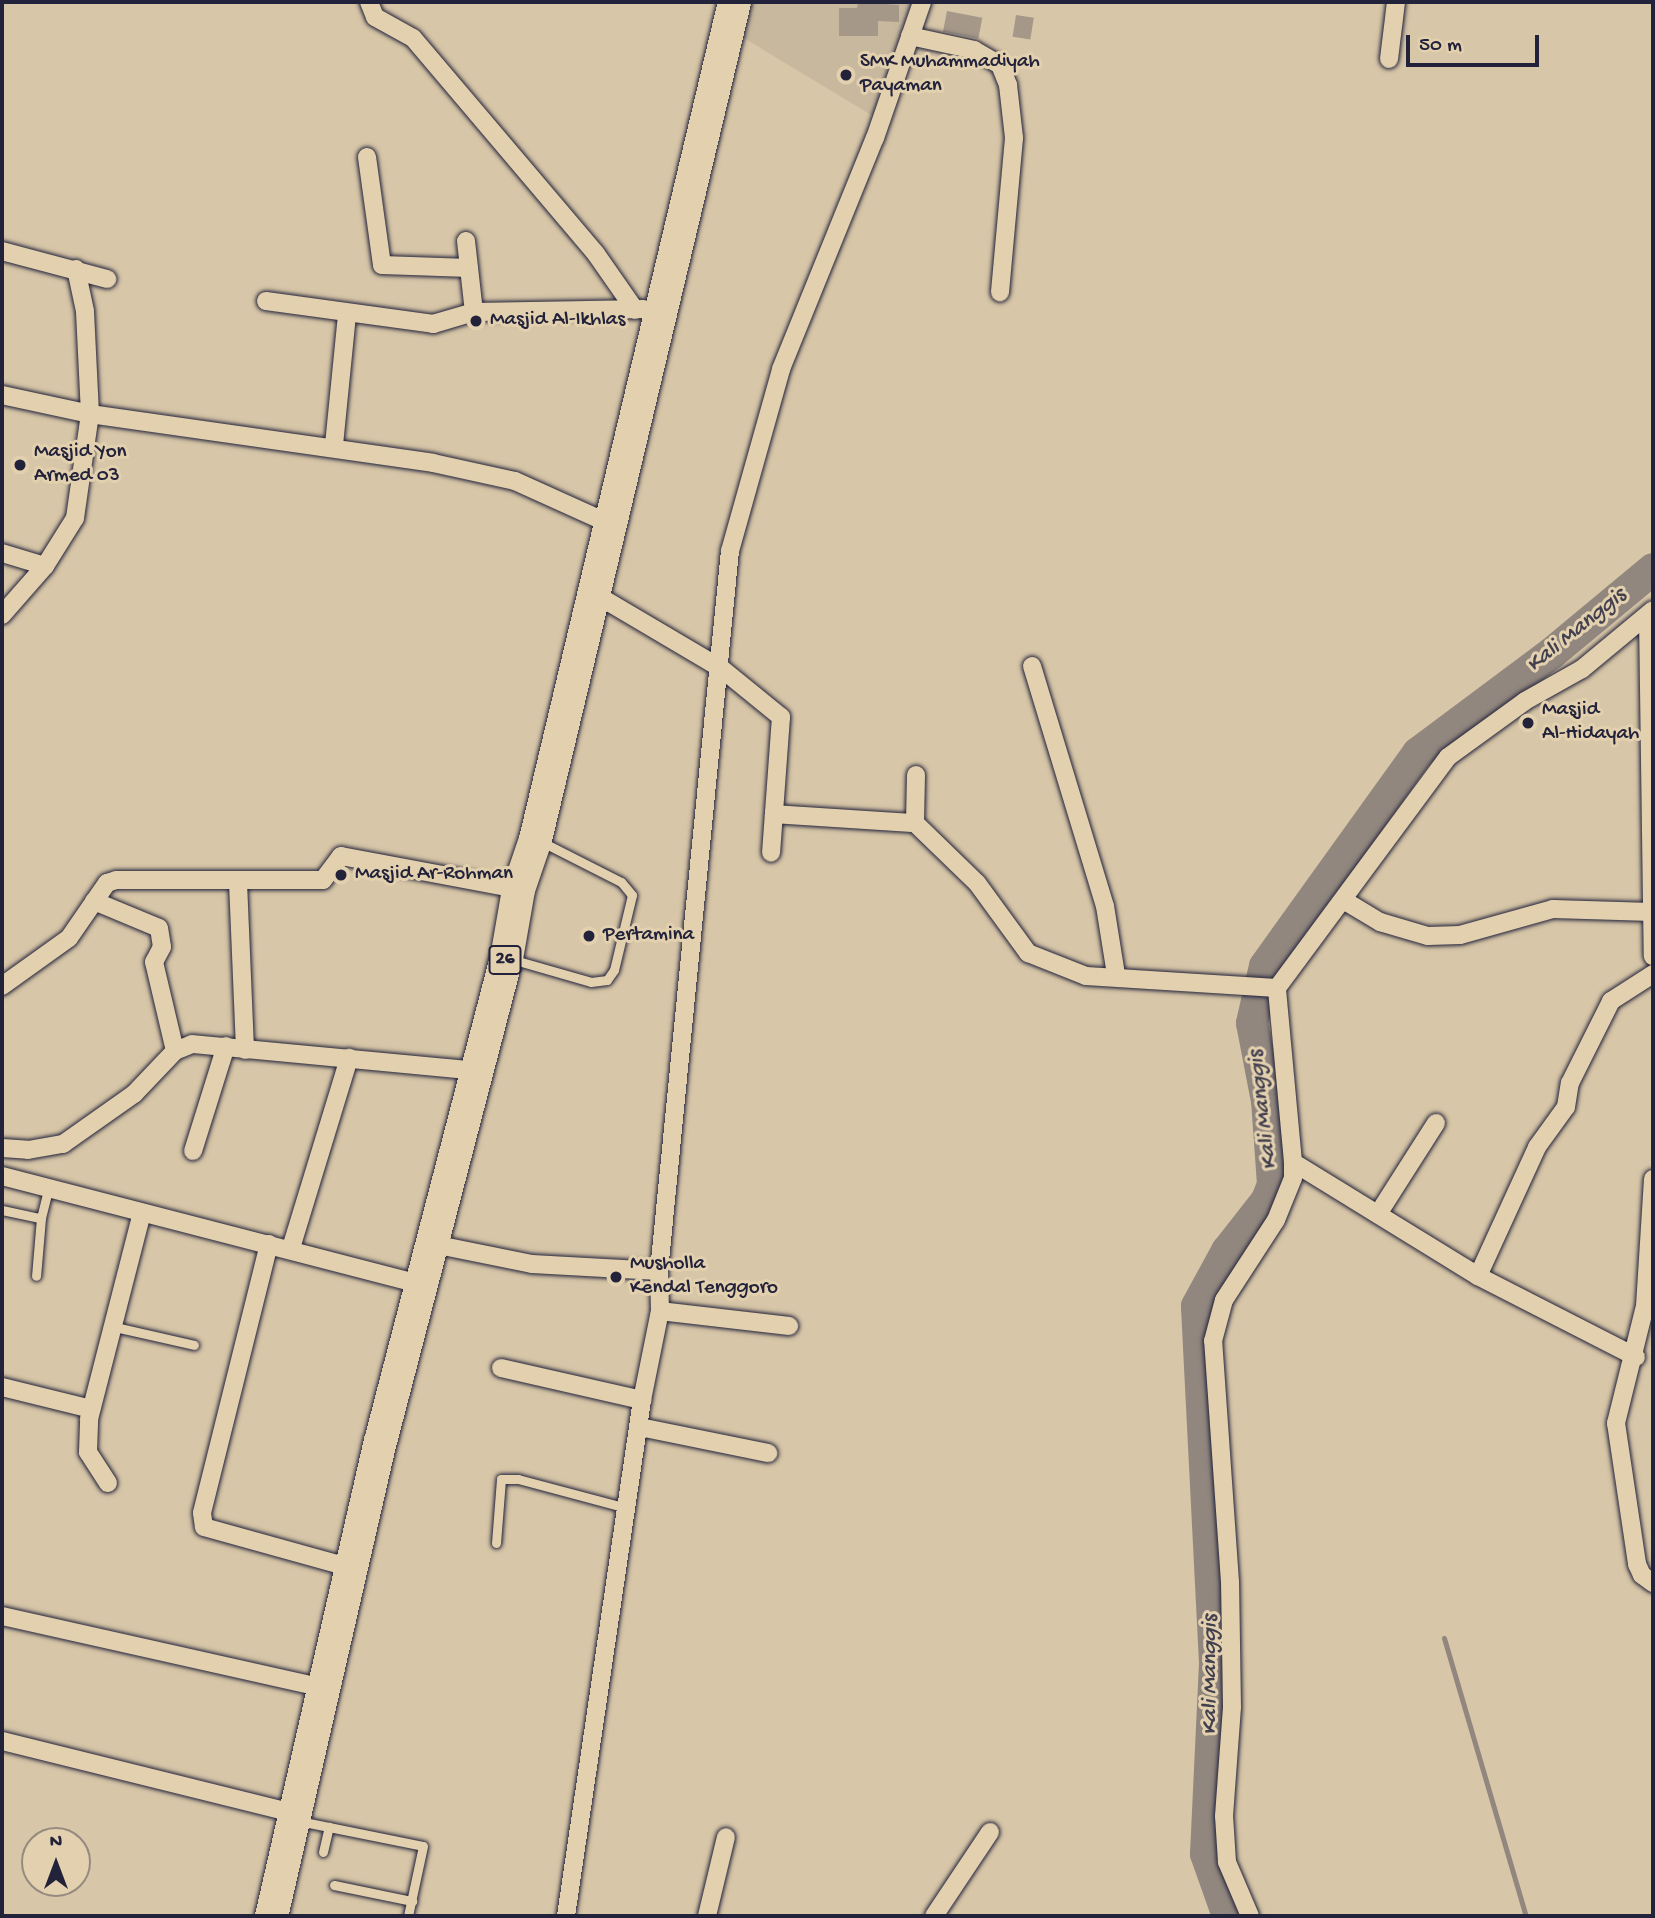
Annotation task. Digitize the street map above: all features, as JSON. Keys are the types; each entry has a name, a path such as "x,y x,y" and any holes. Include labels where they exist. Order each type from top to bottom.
{"highway":[{"name":"26","path":"271,1916 291,1816 325,1688 420,1284 433,1244 506,958 518,889 535,839 595,594 648,309 734,2"}],"street":[{"path":"369,2 374,18 412,38 596,254 648,309"},
{"path":"566,1916 642,1400 660,1311 659,1271 722,669 730,551 781,369 875,138 922,2"},
{"path":"1389,59 1396,2"},
{"path":"910,36 974,50 1000,65 1008,85 1014,138 1000,292"},
{"path":"367,157 382,265 469,268"},
{"path":"466,241 474,312"},
{"path":"2,251 107,279"},
{"path":"2,614 45,566 75,518 90,414 85,311 76,269"},
{"path":"266,301 433,324 474,312 648,309"},
{"path":"334,445 347,314"},
{"path":"2,395 90,414 334,445 515,481 608,523"},
{"path":"2,553 45,566"},
{"path":"595,594 722,669 781,717 771,853"},
{"path":"1250,1916 1227,1862 1224,1816 1232,1707 1230,1581 1213,1341 1224,1300 1276,1220 1293,1178 1272,989 1345,901 1448,757 1525,701 1582,669 1651,614"},
{"path":"1651,614 1653,956"},
{"path":"1032,666 1105,906 1116,975"},
{"path":"915,823 916,775"},
{"path":"774,814 915,823 977,883 1028,953 1086,976 1116,975 1235,988 1272,989"},
{"path":"2,986 69,938 107,883 116,880 323,880 341,856 518,889"},
{"path":"238,882 245,1050"},
{"path":"94,901 159,928 162,947 155,962 175,1051"},
{"path":"1345,901 1380,922 1429,936 1460,934 1553,909 1652,922"},
{"path":"1478,1276 1536,1147 1566,1107 1570,1083 1611,1001 1653,974"},
{"path":"2,1148 28,1150 63,1144 134,1094 175,1051 192,1044 475,1071"},
{"path":"193,1151 226,1046"},
{"path":"291,1248 349,1058"},
{"path":"1378,1214 1436,1123"},
{"path":"1293,1162 1478,1276 1636,1357"},
{"path":"2,1176 291,1248 420,1284"},
{"path":"1653,1180 1645,1306 1636,1357 1616,1423 1637,1564 1642,1575 1653,1583"},
{"path":"108,1483 88,1452 91,1409 115,1327 142,1213"},
{"path":"269,1244 202,1513 204,1527 352,1568"},
{"path":"433,1244 532,1264 659,1271"},
{"path":"660,1311 789,1326"},
{"path":"501,1368 642,1400"},
{"path":"2,1387 91,1409"},
{"path":"640,1427 768,1453"},
{"path":"2,1616 325,1688"},
{"path":"2,1741 291,1816"},
{"path":"934,1916 990,1832"},
{"path":"707,1916 726,1837"}],"lane":[{"path":"506,958 591,982 607,980 614,970 627,922 632,895 621,882 535,839"},
{"path":"36,1276 41,1218 49,1187"},
{"path":"2,1210 41,1218"},
{"path":"115,1327 194,1345"},
{"path":"496,1543 501,1479 518,1479 628,1508"},
{"path":"291,1816 424,1846 408,1916"},
{"path":"323,1852 329,1826"},
{"path":"334,1885 412,1901"}],"shaded area":[{"name":"SMK Muhammadiyah Payaman","path":"747,2 912,2 873,116 739,35"}],"building":[{"path":"858,2 899,5 899,22 878,21 878,36 839,36 839,8 857,8"},
{"path":"947,11 982,18 978,38 943,32"},
{"path":"1016,15 1034,18 1030,40 1013,37"}],"waterway":[{"name":"Kali Manggis","path":"1228,1916 1206,1854 1215,1663 1197,1306 1227,1251 1267,1200 1273,1184 1267,1101 1252,1023 1265,966 1418,753 1552,653 1653,569"},
{"path":"1444,1638 1526,1916"}],"place":[{"name":"SMK Muhammadiyah Payaman","path":"846,75"},
{"name":"Masjid Al-Ikhlas","path":"476,321"},
{"name":"Masjid Yon Armed 03","path":"20,465"},
{"name":"Masjid Al-Hidayah","path":"1528,723"},
{"name":"Masjid Ar-Rohman","path":"341,875"},
{"name":"Pertamina","path":"589,936"},
{"name":"Musholla Kendal Tenggoro","path":"616,1277"}]}
